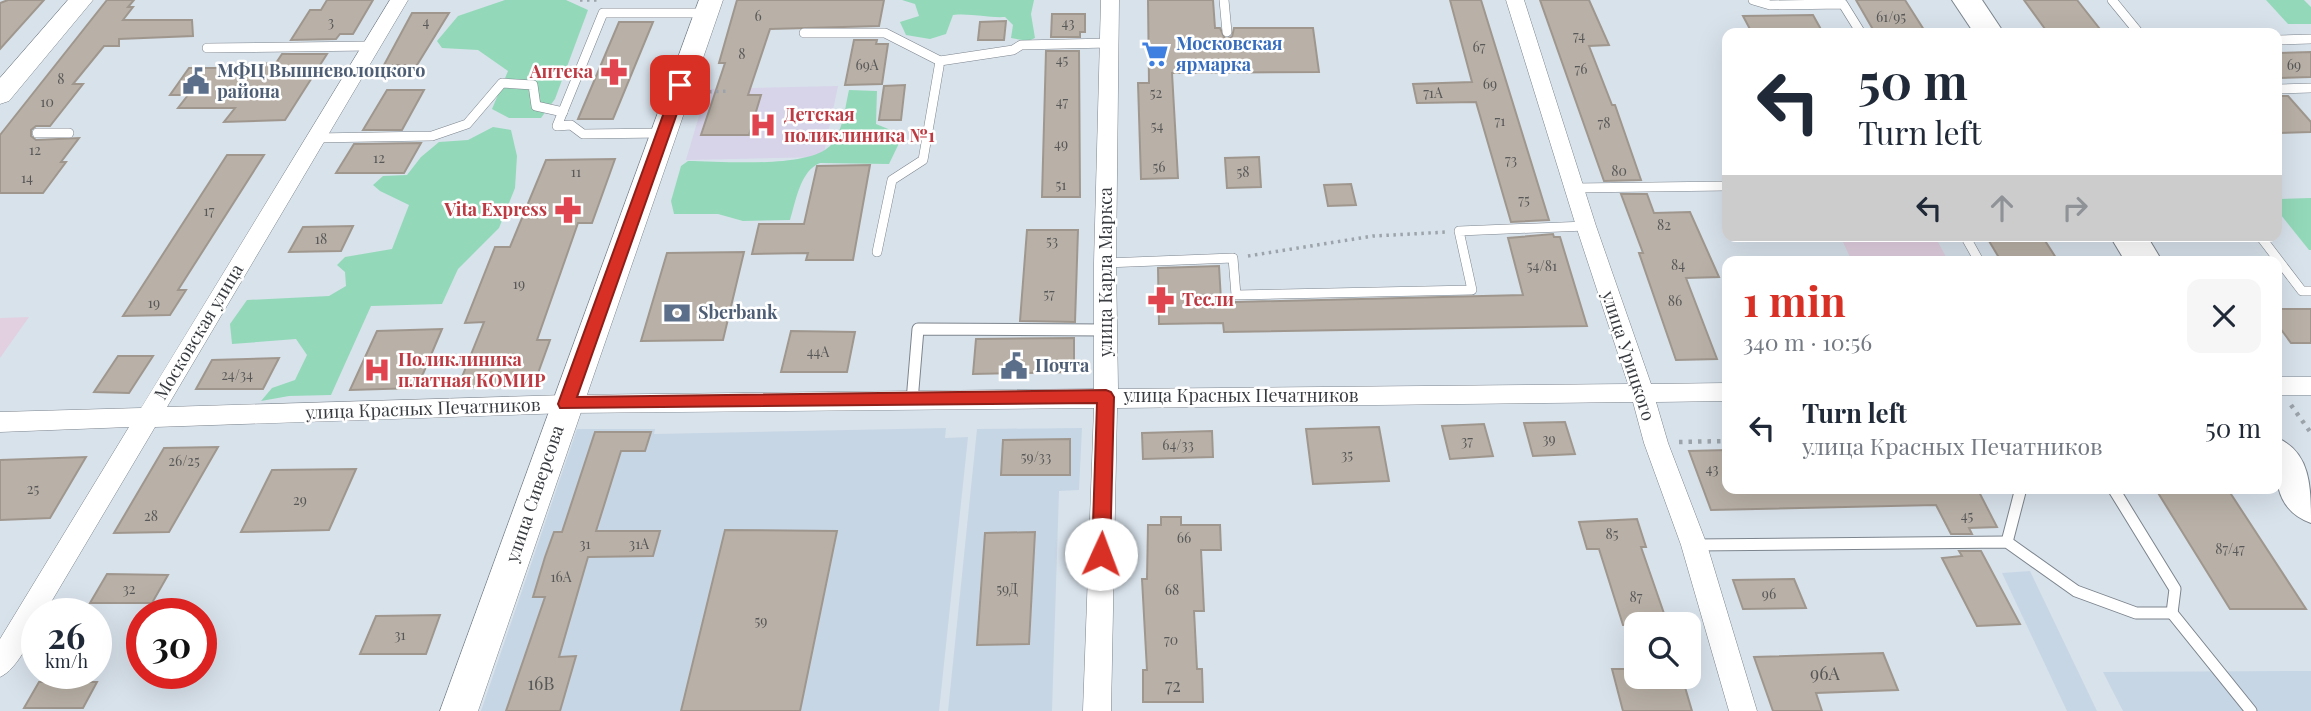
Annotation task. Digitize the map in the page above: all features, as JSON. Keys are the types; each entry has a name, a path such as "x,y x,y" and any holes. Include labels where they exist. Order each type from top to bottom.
{"highway":[{"path":"1967,0 1986,28"},
{"path":"2282,462 2311,505"}],"street":[{"path":"0,95 81,0"},
{"name":"Московская улица","path":"0,664 399,0"},
{"name":"улица Карла Маркса","path":"1097,711 1106,397 1105,263 1110,0"},
{"name":"улица Урицкого","path":"1515,0 1586,226 1638,379 1656,443 1694,545 1744,711"},
{"name":"улица Сиверсова","path":"459,711 709,6"},
{"path":"2282,386 2311,386"},
{"name":"улица Красных Печатников","path":"0,422 566,404 1722,392"}],"lane":[{"path":"1224,0 1227,32"},
{"path":"1753,0 1770,5 1843,4 1858,28"},
{"path":"2112,0 2135,28"},
{"path":"663,133 583,134 571,125 557,126 603,13 709,6"},
{"path":"804,33 885,33 940,61 1013,50 1021,46 1109,43"},
{"path":"2282,40 2311,39"},
{"path":"207,48 370,46"},
{"path":"877,252 892,180 923,160 940,61"},
{"path":"315,138 432,136 467,124 502,83 533,85 536,106 563,112"},
{"path":"2282,89 2311,88"},
{"path":"37,133 69,133"},
{"path":"1575,188 1722,186"},
{"path":"1105,263 1233,258 1236,295 1472,290 1459,231 1586,226"},
{"path":"2265,242 2275,256"},
{"path":"2282,265 2302,291 2311,290"},
{"path":"912,401 918,329 1106,330"},
{"path":"2007,542 2019,494"},
{"path":"2117,494 2175,589 2172,613 2251,711"},
{"path":"1694,545 2007,542 2076,591 2136,613 2172,613"}],"path":[{"path":"698,92 729,91"},
{"path":"1233,258 1373,236 1459,231"},
{"path":"2282,393 2311,433"},
{"path":"1656,443 1722,441"}],"shaded area":[{"name":"Детская поликлиника №1","path":"838,86 823,157 686,160 707,89"},
{"path":"1843,242 1938,242 1945,256 1850,256"},
{"path":"29,317 0,358 0,318"},
{"path":"946,428 945,438 968,437 939,711 481,711 577,429 655,429 654,434"},
{"path":"1082,428 1079,490 1059,491 1052,711 948,711 977,429"},
{"path":"2030,571 2097,711 2067,711 2002,573"},
{"path":"2311,671 2311,711 2123,711 2103,672"}],"green space":[{"path":"505,0 566,0 588,10 555,99 541,118 509,118 492,109 508,71 478,50 442,48 437,41 458,16"},
{"path":"902,0 1034,0 1031,14 1035,38 1028,41 1011,38 1013,25 1005,17 967,15 953,15 946,34 930,39 906,35 900,22 919,16 915,4"},
{"path":"2266,0 2304,0 2311,7 2311,24 2288,24"},
{"path":"849,90 877,91 876,124 903,135 889,164 820,163 813,167 803,180 790,220 743,221 718,214 674,214 671,201 681,166 688,161 784,161 819,153 830,146 838,134"},
{"path":"493,127 511,130 517,156 515,188 499,228 458,269 442,304 371,306 331,395 289,396 261,401 272,388 295,380 307,355 296,339 232,344 230,324 247,300 329,296 346,286 345,272 337,265 345,257 392,249 409,205 373,185 383,176 407,175 421,157 439,142 468,140"},
{"path":"2311,198 2311,250 2282,216 2282,199"}],"building":[{"path":"8,0 44,0 0,49 0,3"},
{"path":"107,0 134,0 128,7 133,7 123,20 192,20 193,36 119,39 119,46 104,46 73,84 83,84 50,126 36,126 31,130 31,136 36,140 79,138 61,162 66,162 43,193 0,193 0,135"},
{"path":"327,0 373,0 353,34 340,34 336,39 291,40 310,10 321,10"},
{"path":"737,0 884,0 879,26 770,29 748,95 761,95 749,135 701,135 725,63 719,63"},
{"path":"1148,0 1213,0 1215,28 1220,28 1225,39 1232,37 1234,28 1313,28 1319,72 1172,73 1178,178 1141,179 1138,83 1149,83"},
{"path":"1450,0 1481,0 1549,220 1511,222 1476,102 1417,103 1413,84 1472,82"},
{"path":"1540,0 1589,0 1609,45 1589,46 1612,105 1615,105 1641,180 1604,181"},
{"path":"1856,0 1905,0 1923,28 1872,28"},
{"path":"2024,0 2077,0 2099,28 2044,28"},
{"path":"412,13 449,13 417,65 384,65"},
{"path":"1052,14 1085,14 1085,32 1080,32 1080,37 1051,37"},
{"path":"1813,15 1820,28 1749,28 1743,16"},
{"path":"1006,21 1004,40 978,40 980,22"},
{"path":"619,22 653,22 613,119 578,119"},
{"path":"854,40 877,40 876,44 888,44 882,84 845,85"},
{"path":"1046,51 1079,51 1080,197 1042,197"},
{"path":"2311,52 2311,77 2282,78 2282,53"},
{"path":"282,54 327,54 285,120 224,122 235,108 178,108 188,95 170,95 189,68 253,68 256,64 276,63"},
{"path":"905,85 901,120 879,120 884,86"},
{"path":"387,90 424,90 402,130 363,130"},
{"path":"2282,96 2288,96 2311,122 2311,132 2282,133"},
{"path":"421,143 404,173 336,173 354,144"},
{"path":"227,155 264,155 178,290 186,290 170,315 123,316"},
{"path":"1259,157 1261,187 1227,188 1225,158"},
{"path":"615,159 592,223 578,223 537,340 550,340 533,387 458,387 484,322 465,323 495,247 510,247 546,160"},
{"path":"870,165 853,260 806,260 808,253 752,254 759,224 804,224 817,166"},
{"path":"1351,184 1356,205 1328,206 1324,185"},
{"path":"1621,194 1647,194 1654,213 1690,212 1719,277 1686,278 1717,359 1676,360 1639,253 1643,253"},
{"path":"353,226 341,251 289,252 303,227"},
{"path":"1027,230 1078,230 1075,322 1020,321"},
{"path":"1553,234 1554,237 1560,237 1587,326 1224,332 1223,323 1159,324 1158,268 1219,266 1221,300 1236,302 1523,295 1508,238"},
{"path":"1990,242 2046,242 2055,256 1998,256"},
{"path":"744,252 723,340 641,341 667,253"},
{"path":"2282,309 2311,309 2311,343 2291,343 2282,331"},
{"path":"442,329 417,388 350,390 377,331"},
{"path":"791,331 855,332 847,372 781,372"},
{"path":"1074,338 1074,372 973,374 976,339"},
{"path":"118,356 153,356 129,393 94,392"},
{"path":"279,358 263,389 196,389 212,360"},
{"path":"1565,422 1575,454 1533,456 1524,423"},
{"path":"1484,424 1493,456 1450,459 1442,426"},
{"path":"1379,427 1389,481 1313,484 1306,429"},
{"path":"1212,431 1213,457 1143,459 1142,433"},
{"path":"595,432 651,432 645,451 621,451 596,531 660,531 653,556 588,557 559,657 576,656 560,711 506,711 545,597 533,597 545,557 554,532 562,532"},
{"path":"1070,439 1070,475 1001,475 1003,440"},
{"path":"218,447 169,532 114,533 164,448"},
{"path":"1722,450 1722,494 1980,494 1997,527 1969,528 1972,534 1951,534 1936,505 1711,510 1689,451"},
{"path":"86,457 50,518 0,520 0,460"},
{"path":"356,469 329,530 241,532 272,470"},
{"path":"2159,494 2231,494 2306,609 2230,609"},
{"path":"1161,517 1181,517 1181,525 1220,525 1221,550 1201,550 1204,611 1194,611 1197,669 1202,669 1203,702 1143,702 1143,670 1147,670 1142,579 1147,579 1148,525 1161,525"},
{"path":"1637,519 1646,547 1641,547 1664,612 1624,612 1623,625 1599,549 1587,549 1579,522"},
{"path":"725,530 837,531 800,711 681,711"},
{"path":"1035,532 1029,644 977,645 985,533"},
{"path":"1959,551 1981,551 2020,624 1977,626 1942,558 1962,556"},
{"path":"107,574 168,575 155,598 126,598 126,603 112,603 112,598 93,598"},
{"path":"1794,579 1806,608 1743,609 1733,580"},
{"path":"440,615 426,654 360,654 376,616"},
{"path":"1883,653 1898,690 1816,693 1822,711 1773,711 1754,657"},
{"path":"1612,669 1624,669 1624,689 1686,689 1692,711 1623,711"},
{"path":"35,689 93,689 83,708 24,708"}],"place":[{"name":"Московская ярмарка","path":"1155,54"},
{"name":"Аптека","path":"614,72"},
{"name":"МФЦ Вышневолоцкого района","path":"196,81"},
{"name":"Детская поликлиника №1","path":"763,125"},
{"name":"Vita Express","path":"568,210"},
{"name":"Тесли","path":"1161,300"},
{"name":"Sberbank","path":"677,313"},
{"name":"Почта","path":"1014,366"},
{"name":"Поликлиника платная КОМИР","path":"377,370"}],"route":[{"path":"680,85 566,404 1106,397 1101,554"}]}
